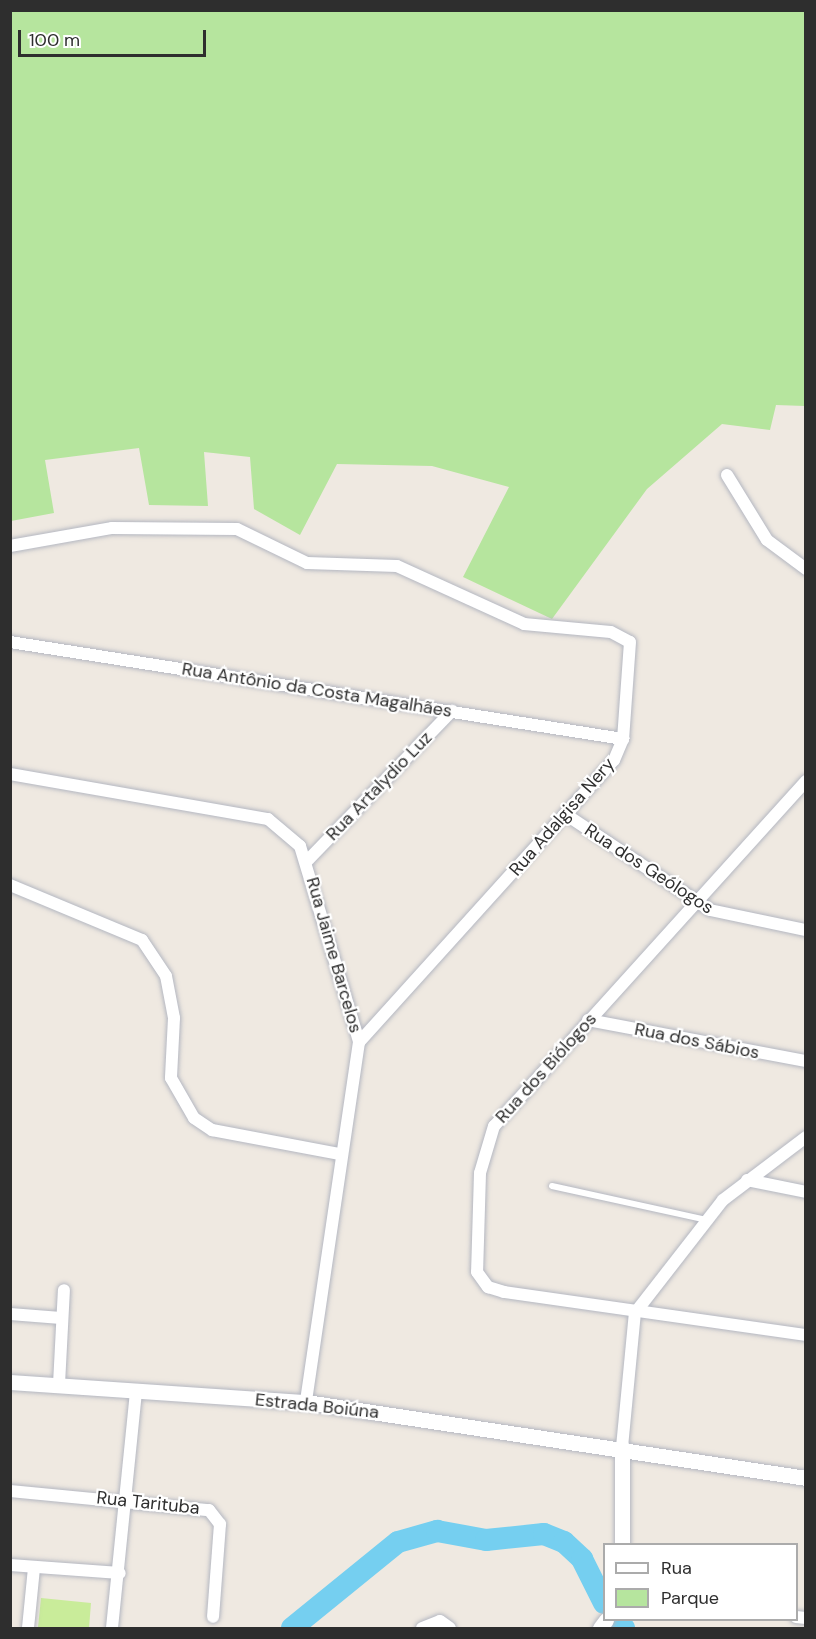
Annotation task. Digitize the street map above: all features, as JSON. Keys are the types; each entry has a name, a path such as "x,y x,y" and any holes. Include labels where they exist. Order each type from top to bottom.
{"street":[{"path":"727,475 766,540 806,569"},
{"name":"Rua Adalgisa Nery","path":"10,546 112,528 237,529 307,563 397,566 418,573 524,624 611,632 633,650 622,739 605,772 359,1042"},
{"name":"Rua Antônio da Costa Magalhães","path":"10,642 622,739"},
{"name":"Rua Artalydio Luz","path":"307,861 452,711"},
{"name":"Rua Jaime Barcelos","path":"10,774 268,819 288,832 307,861 359,1042 339,1154 306,1402"},
{"name":"Rua dos Biólogos","path":"806,781 524,1087 486,1141 480,1173 477,1272 488,1287 504,1292 635,1313 806,1335"},
{"name":"Rua dos Geólogos","path":"565,814 695,901 723,916 806,930"},
{"path":"10,885 142,940 166,976 174,1018 171,1078 194,1118 212,1130 339,1154"},
{"name":"Rua dos Sábios","path":"588,1020 806,1061"},
{"path":"622,1543 622,1448 635,1313 706,1221 747,1180 806,1137"},
{"path":"747,1180 806,1192"},
{"path":"59,1384 64,1290"},
{"path":"10,1314 61,1318"},
{"name":"Estrada Boiúna","path":"10,1382 306,1402 622,1448 806,1478"},
{"path":"112,1629 120,1573 124,1499 136,1392"},
{"name":"Rua Tarituba","path":"10,1491 197,1507 216,1515 220,1541 213,1617"},
{"path":"10,1565 120,1573"},
{"path":"28,1629 34,1568"},
{"path":"422,1629 440,1621 450,1629"}],"lane":[{"path":"552,1186 706,1221"}],"green space":[{"path":"11,10 805,11 805,406 776,405 770,430 722,424 647,489 552,619 463,577 509,487 432,466 337,464 300,535 254,509 250,457 204,452 208,506 149,505 139,448 45,460 54,513 11,521"},
{"path":"41,1598 91,1603 89,1628 38,1627"}],"waterway":[{"path":"292,1628 398,1542 437,1531 486,1540 544,1534 564,1542 582,1559 603,1601"},
{"path":"615,1621 624,1628"}]}
